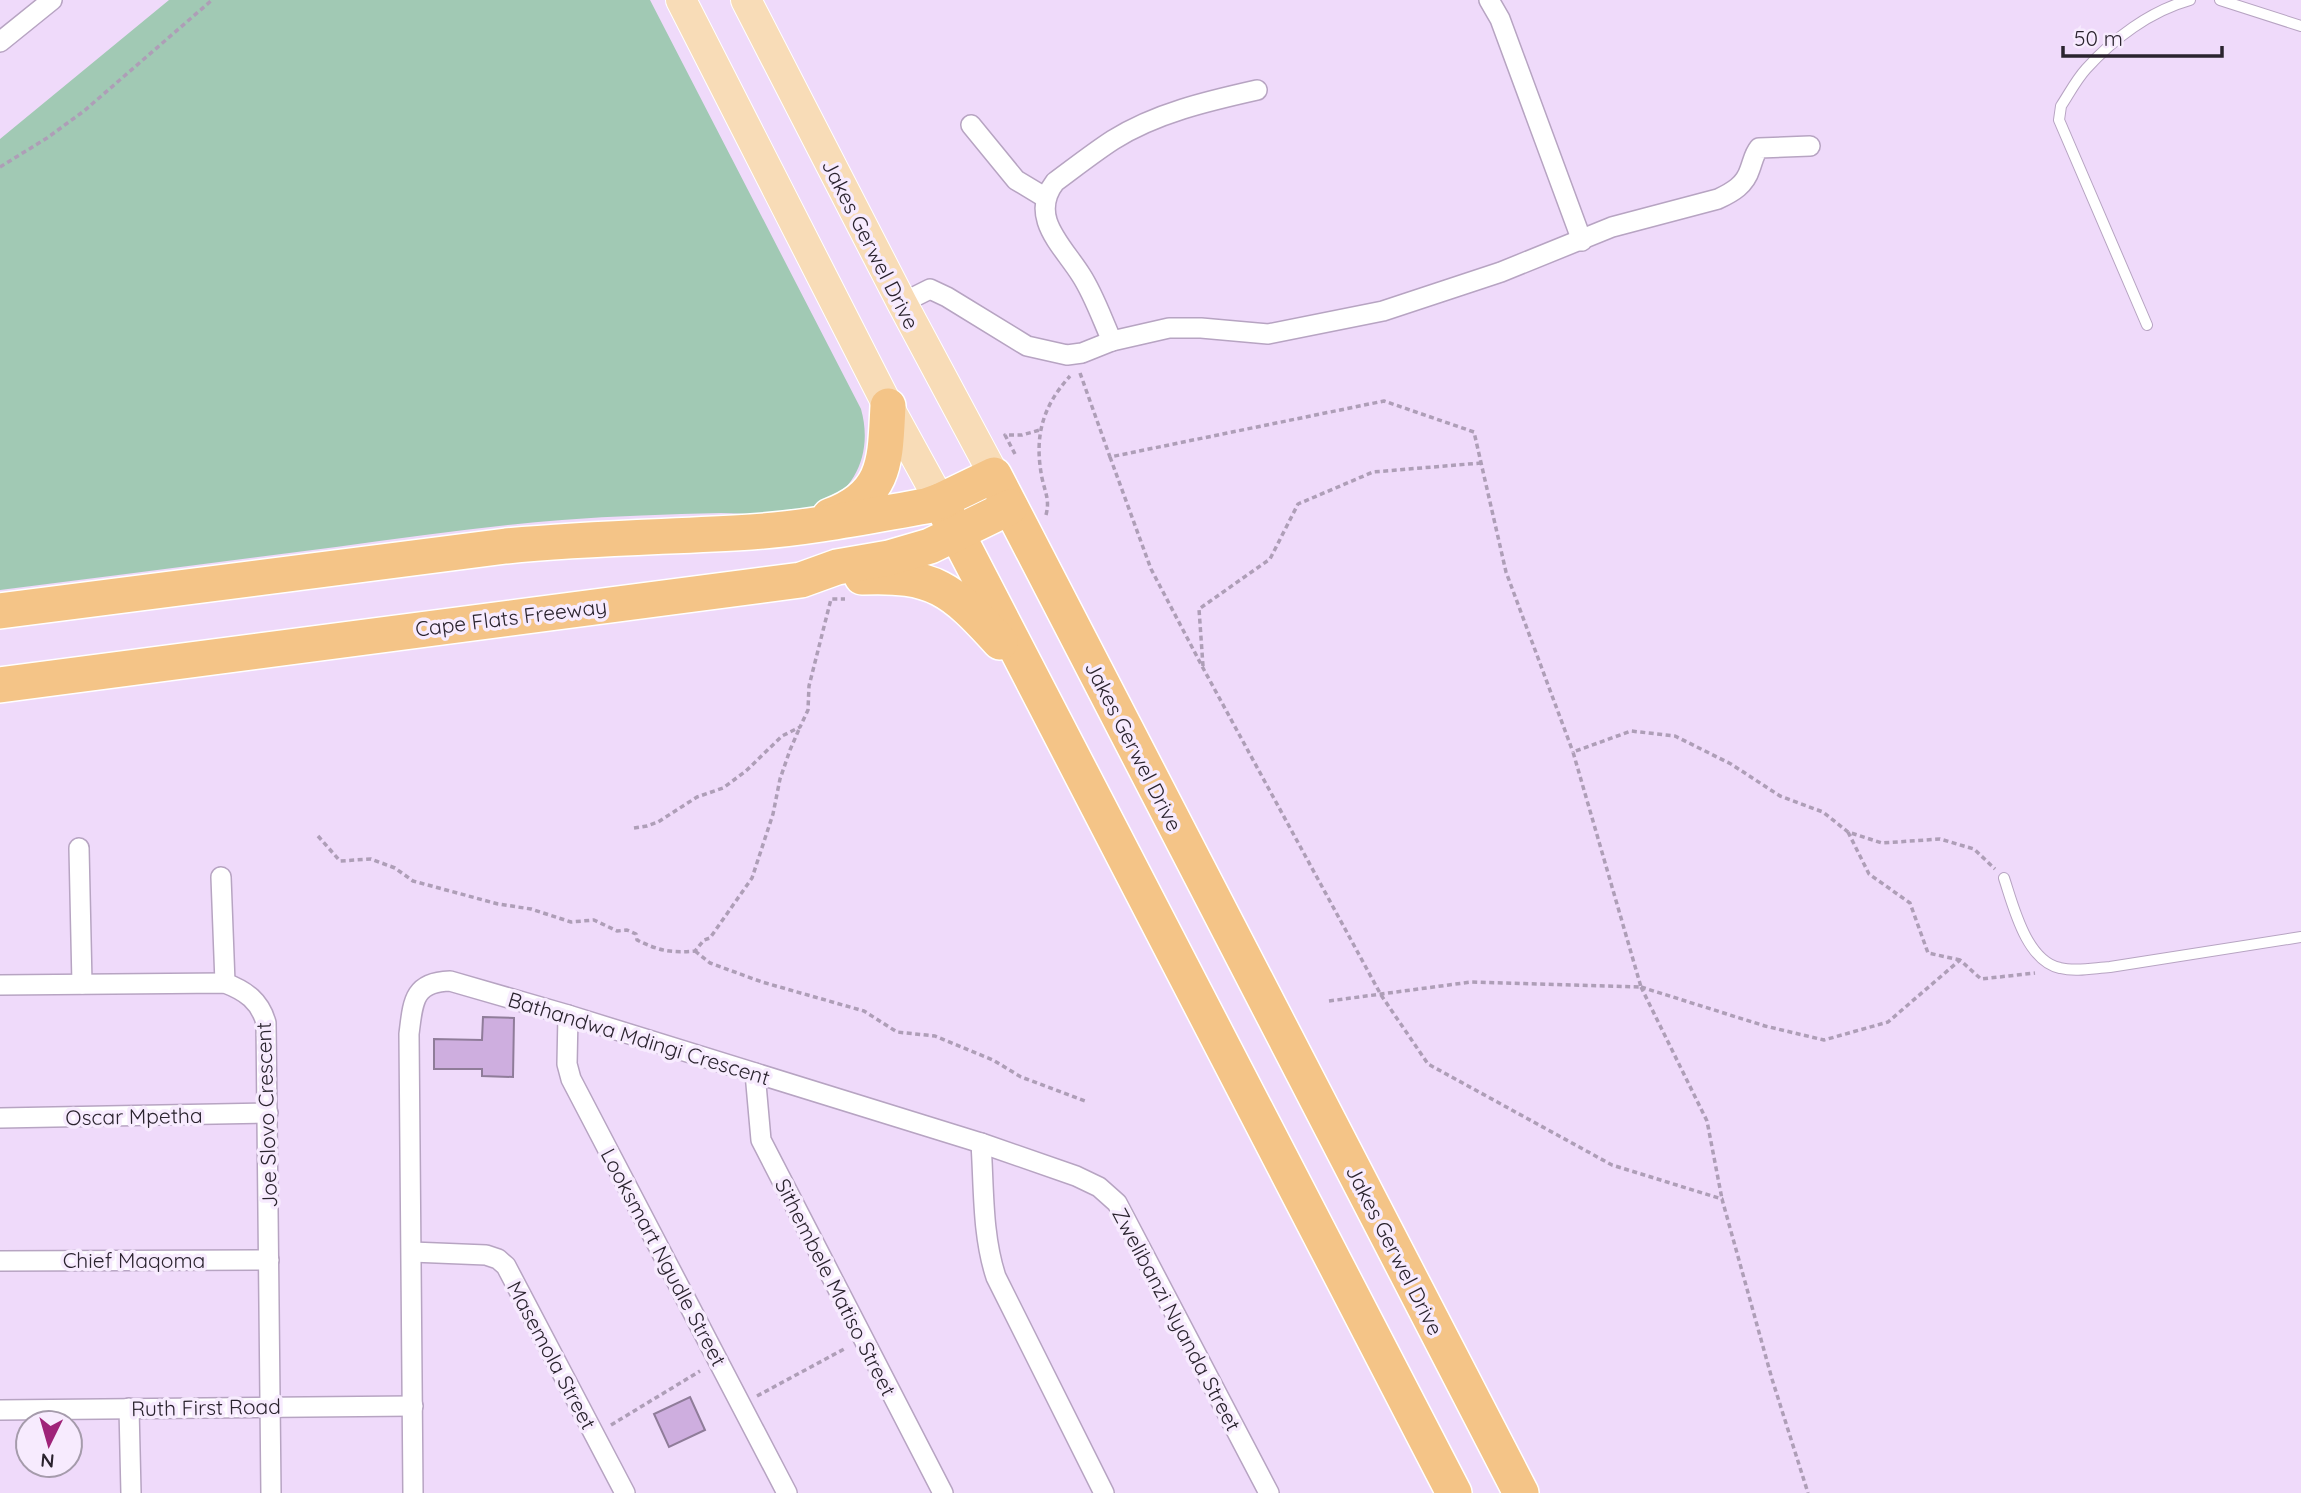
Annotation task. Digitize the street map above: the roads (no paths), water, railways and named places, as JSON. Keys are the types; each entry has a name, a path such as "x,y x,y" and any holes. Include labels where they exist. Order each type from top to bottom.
{"highway":[{"path":"804,526 854,504 877,480 885,459 888,406"},
{"path":"0,611 506,546 573,539 754,531 804,526 882,514 940,501 994,475"},
{"name":"Jakes Gerwel Drive","path":"994,475 1521,1493"},
{"path":"940,501 1454,1493"},
{"name":"Cape Flats Freeway","path":"0,685 801,580 837,567 909,553 957,534 1010,507"},
{"path":"801,580 887,576 916,579 934,585 966,606 1004,647 1023,663"}],"main road":[{"path":"681,0 888,406 940,501"},
{"name":"Jakes Gerwel Drive","path":"746,0 994,475"}],"street":[{"path":"0,42 52,0"},
{"path":"1489,0 1500,19 1582,241"},
{"path":"1112,341 1081,275 1050,230 1046,218 1046,198 1055,182 1114,139 1156,119 1199,104 1256,90"},
{"path":"971,125 1016,180 1046,198"},
{"path":"902,303 930,289 1027,346 1067,355 1169,328 1268,334 1383,310 1501,272 1612,228 1718,199 1732,192 1745,180 1759,148 1810,146"},
{"path":"79,848 82,984"},
{"path":"221,877 225,983"},
{"name":"Bathandwa Mdingi Crescent","path":"413,1493 409,1034 416,996 425,986 437,981 450,981 981,1143"},
{"name":"Joe Slovo Crescent","path":"0,985 225,983 253,997 264,1013 268,1114 271,1493"},
{"name":"Looksmart Ngudle Street","path":"568,1015 567,1064 571,1079 787,1493"},
{"name":"Sithembele Matiso Street","path":"755,1073 761,1140 943,1493"},
{"name":"Oscar Mpetha","path":"0,1118 268,1114"},
{"path":"981,1143 991,1263 1104,1493"},
{"name":"Zwelibanzi Nyanda Street","path":"981,1143 1076,1176 1100,1187 1117,1203 1269,1493"},
{"name":"Masemola Street","path":"412,1252 486,1255 498,1259 506,1266 625,1493"},
{"name":"Chief Maqoma","path":"0,1261 269,1260"},
{"name":"Ruth First Road","path":"0,1410 413,1406"},
{"path":"129,1408 131,1493"}],"lane":[{"path":"2147,325 2059,120 2059,112 2084,71 2113,43 2133,26 2176,4 2190,0"},
{"path":"2220,0 2301,26"},
{"path":"2004,877 2027,940 2043,958 2057,968 2110,967 2301,937"}]}
